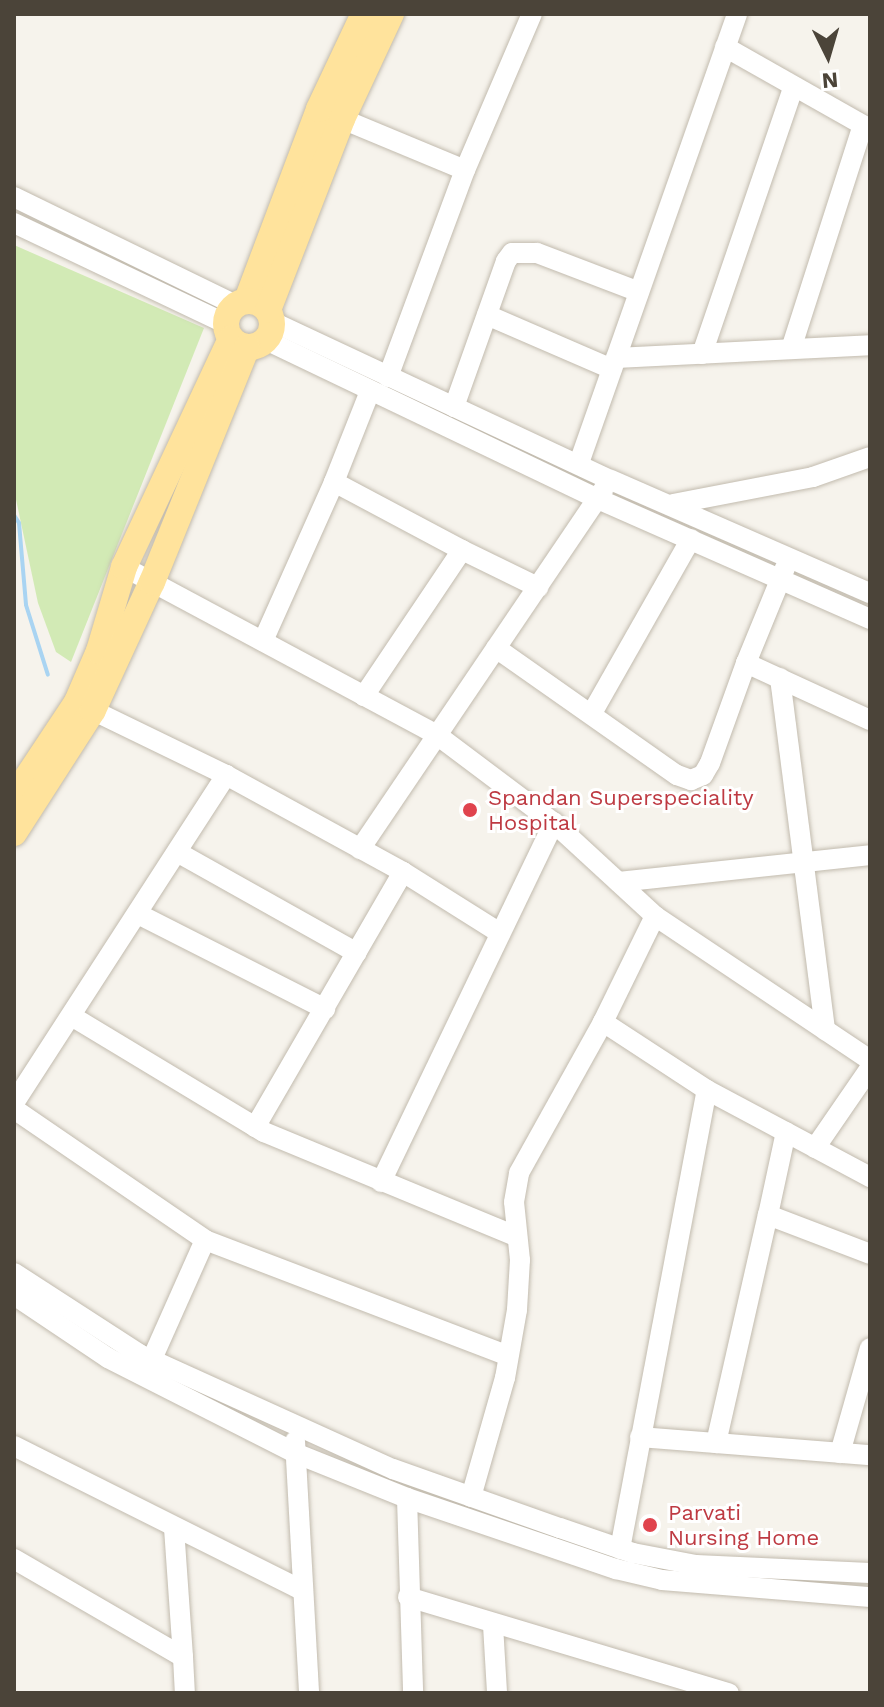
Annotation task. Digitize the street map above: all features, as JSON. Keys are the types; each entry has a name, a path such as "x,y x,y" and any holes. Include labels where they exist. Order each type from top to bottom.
{"main road":[{"path":"14,833 152,582 330,114 364,14"},
{"path":"330,114 391,14"},
{"path":"14,797 85,706 124,567 249,323"}],"street":[{"path":"388,377 465,170 532,14"},
{"path":"579,463 737,14"},
{"path":"725,47 867,127 791,349"},
{"path":"702,354 794,86"},
{"path":"330,114 465,170"},
{"path":"14,197 370,391 598,499 870,619"},
{"path":"14,223 249,323 388,377 611,480 673,504 870,593"},
{"path":"454,407 506,261 512,253 525,250 639,292"},
{"path":"487,315 614,364 702,354 870,345"},
{"path":"263,641 334,482 370,391"},
{"path":"673,504 813,477 870,457"},
{"path":"360,849 611,480"},
{"path":"334,482 538,587"},
{"path":"592,713 691,539"},
{"path":"364,696 462,550"},
{"path":"496,648 677,775 691,780 703,775 710,763 789,557"},
{"path":"124,567 437,735 554,823 655,916 870,1060"},
{"path":"746,663 870,720"},
{"path":"780,678 825,1030"},
{"path":"85,706 226,775 403,872 500,933"},
{"path":"14,1103 73,1017 226,775"},
{"path":"381,1182 554,823"},
{"path":"177,852 357,953"},
{"path":"619,882 870,855"},
{"path":"255,1127 403,872"},
{"path":"138,914 325,1009"},
{"path":"471,1497 505,1378 517,1310 514,1202 519,1173 603,1022 655,916"},
{"path":"73,1017 255,1127 517,1237"},
{"path":"603,1022 707,1090 870,1177"},
{"path":"815,1148 870,1068"},
{"path":"620,1549 707,1090"},
{"path":"14,1109 205,1240 508,1356"},
{"path":"716,1443 786,1132"},
{"path":"768,1215 870,1254"},
{"path":"152,1359 205,1240"},
{"path":"14,1273 152,1359 393,1469 471,1497 620,1549 696,1565 870,1573"},
{"path":"14,1295 108,1358 295,1453 407,1498 616,1569 662,1580 870,1597"},
{"path":"840,1453 870,1348"},
{"path":"296,1425 309,1693"},
{"path":"640,1437 870,1455"},
{"path":"14,1446 303,1591"},
{"path":"407,1498 413,1693"},
{"path":"174,1528 185,1693"},
{"path":"14,1559 183,1657"},
{"path":"408,1597 718,1691"},
{"path":"493,1625 497,1693"}],"green space":[{"path":"14,245 204,328 71,662 56,652 38,603 14,490"}],"waterway":[{"path":"14,515 19,523 26,605 48,675"}],"place":[{"name":"Spandan Superspeciality Hospital","path":"470,810"},
{"name":"Parvati Nursing Home","path":"650,1525"}]}
